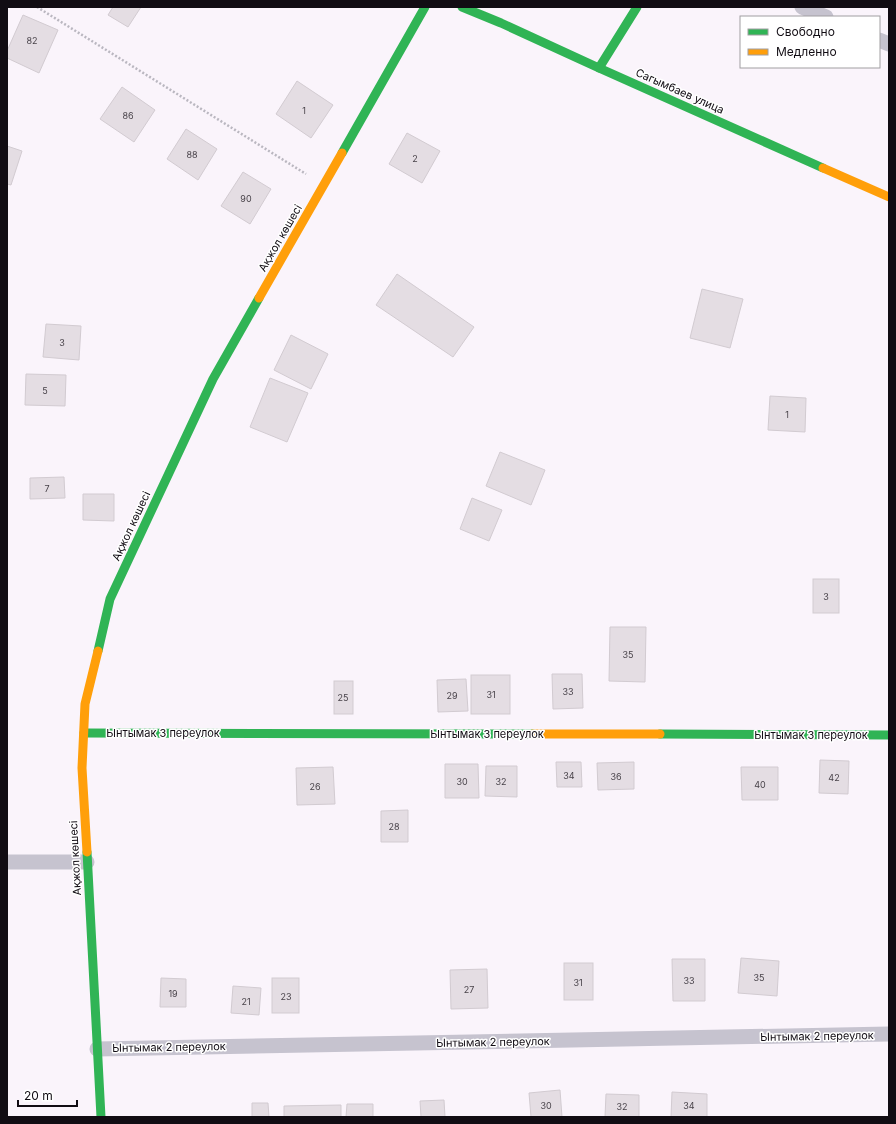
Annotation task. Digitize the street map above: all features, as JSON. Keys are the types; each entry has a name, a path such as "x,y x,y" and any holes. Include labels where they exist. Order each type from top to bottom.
{"street":[{"name":"Ақжол көшесі","path":"101,1117 82,768 86,704 110,599 213,379 425,7"},
{"name":"Сагымбаев улица","path":"462,7 501,23 889,197"},
{"path":"599,68 638,7"},
{"path":"802,7 824,16"},
{"name":"Ынтымак 3 переулок","path":"84,733 889,735"},
{"path":"7,862 87,862"},
{"name":"Ынтымак 2 переулок","path":"97,1049 889,1034"}],"path":[{"path":"37,7 324,185"}],"building":[{"path":"113,7 141,7 128,27 108,15"},
{"path":"23,15 58,30 39,73 7,58 7,51"},
{"path":"297,81 333,105 311,138 276,114"},
{"path":"122,87 155,110 134,142 100,119"},
{"path":"186,129 217,149 198,180 167,159"},
{"path":"407,133 440,151 422,183 389,164"},
{"path":"7,146 22,151 11,185 7,184"},
{"path":"243,172 271,189 250,224 221,206"},
{"path":"397,274 474,327 453,357 376,305"},
{"path":"702,289 743,299 730,348 690,338"},
{"path":"46,324 81,326 79,360 43,357"},
{"path":"291,335 328,354 311,389 274,370"},
{"path":"26,374 66,375 65,406 25,405"},
{"path":"270,378 308,393 287,442 250,427"},
{"path":"770,396 806,398 805,432 768,430"},
{"path":"500,452 545,470 531,505 486,486"},
{"path":"64,477 65,498 30,499 30,478"},
{"path":"83,494 114,494 114,521 83,520"},
{"path":"472,498 502,510 489,541 460,529"},
{"path":"813,579 839,579 839,613 813,613"},
{"path":"610,627 646,627 645,682 609,681"},
{"path":"552,674 582,674 583,708 553,709"},
{"path":"471,675 510,675 510,714 471,714"},
{"path":"466,679 468,711 438,712 437,680"},
{"path":"334,681 353,681 353,714 334,714"},
{"path":"820,760 849,761 848,794 819,793"},
{"path":"556,762 581,762 582,787 557,787"},
{"path":"634,762 634,789 598,790 597,763"},
{"path":"445,764 478,764 479,798 445,798"},
{"path":"486,766 517,766 517,797 485,796"},
{"path":"333,767 335,804 297,805 296,768"},
{"path":"741,767 778,767 778,800 742,800"},
{"path":"408,810 408,842 381,842 381,811"},
{"path":"741,958 779,961 777,996 738,993"},
{"path":"672,959 705,959 705,1001 673,1001"},
{"path":"564,963 593,963 593,1000 564,1000"},
{"path":"487,969 488,1008 451,1009 450,970"},
{"path":"161,978 186,979 186,1007 160,1007"},
{"path":"272,978 299,978 299,1013 272,1013"},
{"path":"233,986 261,988 259,1015 231,1013"},
{"path":"560,1090 562,1117 531,1117 529,1093"},
{"path":"672,1092 707,1094 707,1117 671,1117"},
{"path":"606,1094 639,1095 639,1117 605,1117"},
{"path":"444,1100 445,1117 421,1117 420,1101"},
{"path":"252,1103 268,1103 269,1117 252,1117"},
{"path":"347,1104 373,1104 373,1117 346,1117"},
{"path":"341,1105 341,1117 284,1117 284,1106"}],"traffic: fast":[{"path":"342,153 425,7"},
{"path":"462,7 501,23 823,168"},
{"path":"599,68 637,7"},
{"path":"98,651 110,599 213,379 259,298"},
{"path":"84,733 533,734"},
{"path":"660,734 889,735"},
{"path":"87,852 101,1117"}],"traffic: slow":[{"path":"259,298 342,153"},
{"path":"823,168 889,197"},
{"path":"87,852 82,768 85,704 98,651"},
{"path":"533,734 660,734"}]}
